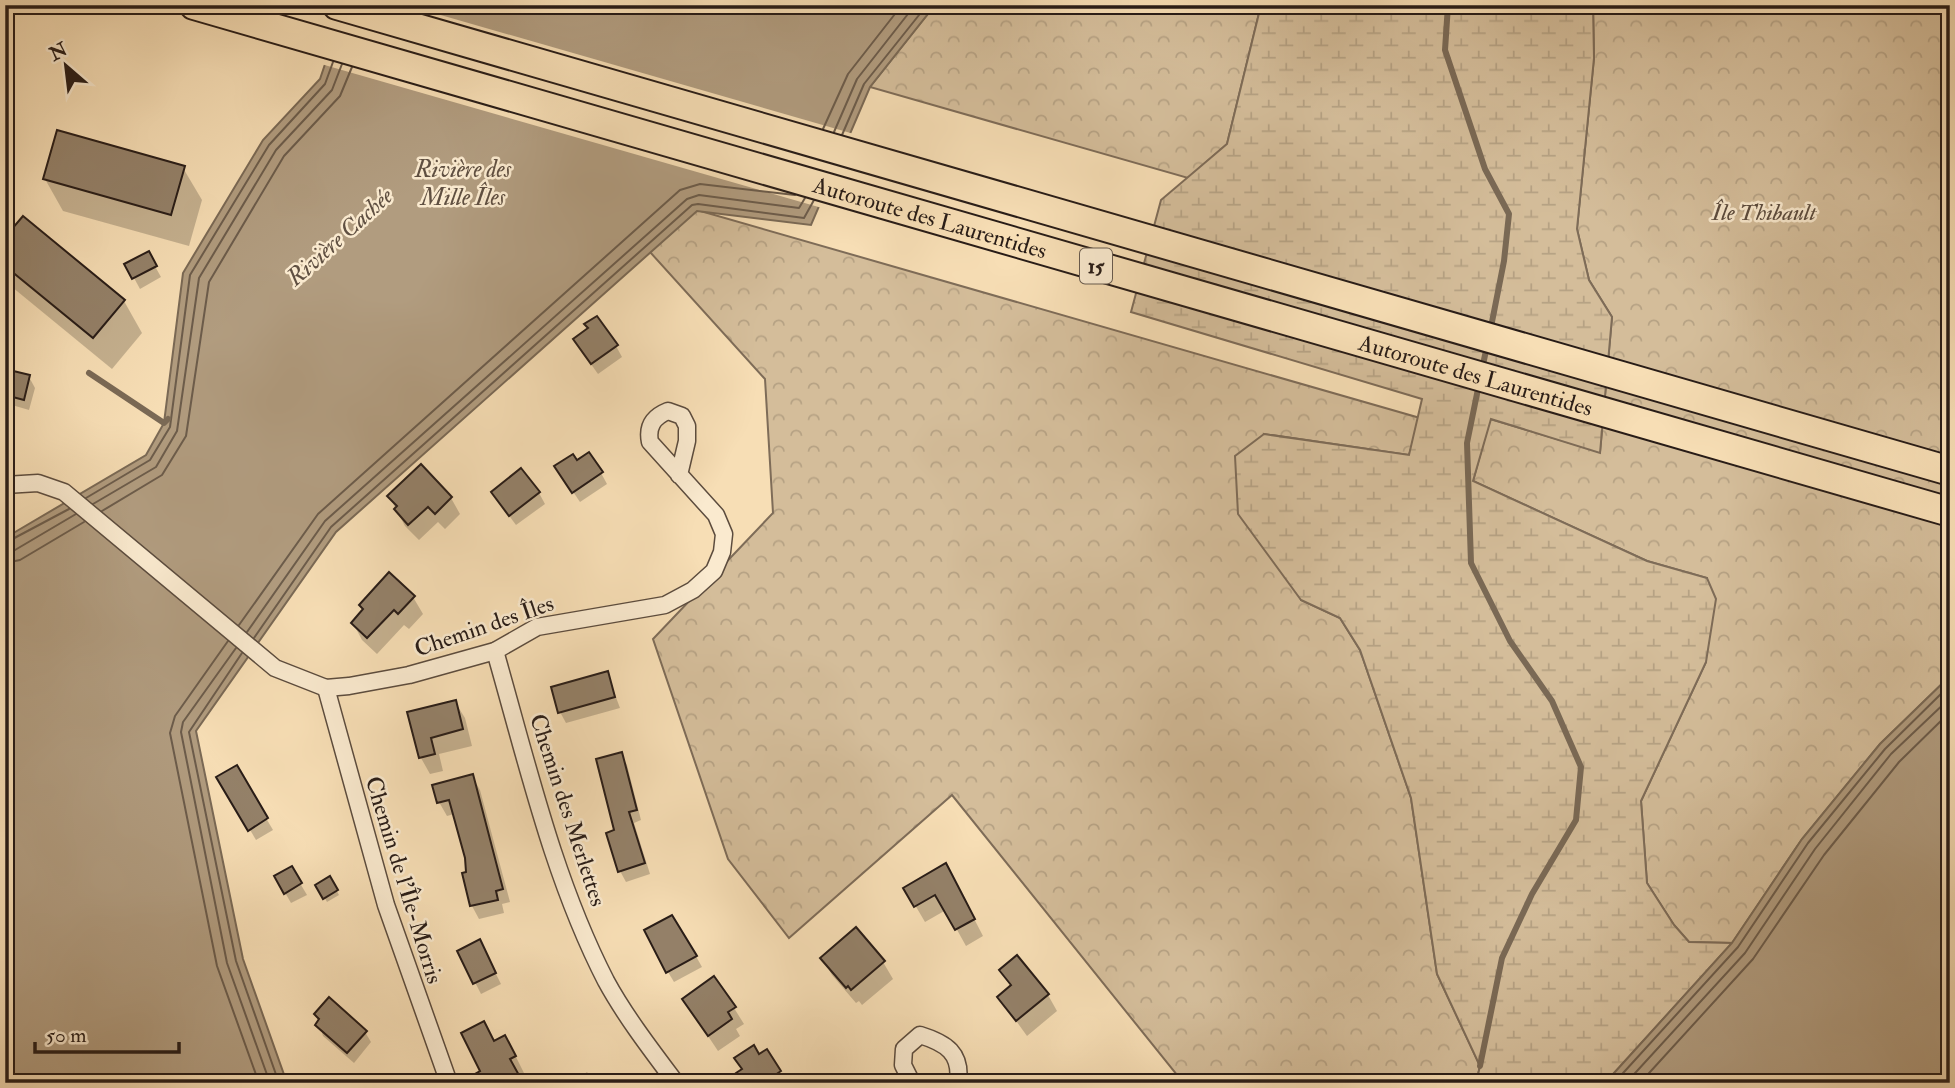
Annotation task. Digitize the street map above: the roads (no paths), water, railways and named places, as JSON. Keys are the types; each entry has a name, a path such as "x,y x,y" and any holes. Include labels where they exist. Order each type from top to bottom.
{"highway":[{"name":"Autoroute des Laurentides","path":"194,5 1950,512"},
{"name":"Autoroute des Laurentides","path":"337,5 1950,471"}],"street":[{"name":"Chemin des Îles","path":"5,485 47,484 76,499 275,668 326,688 409,676 495,651 537,627 665,605 693,590 714,571 722,552 724,534 716,515 679,475"},
{"name":"Chemin des Merlettes","path":"495,651 555,858 582,928 607,983 676,1083"},
{"name":"Chemin de l'Île-Morris","path":"326,688 348,777 386,905 449,1083"},
{"path":"912,1083 903,1065 905,1049 919,1035 940,1041 954,1051 960,1067 958,1083"}],"water":[{"name":"Rivière des Mille Îles","path":"345,5 935,5 870,87 811,225 697,211 336,532 196,731 243,959 287,1083 5,1083 5,538 146,455 164,423 183,273 263,140 320,79"},
{"path":"1950,676 1950,1083 1605,1083 1732,943 1802,839 1880,744"}],"waterway":[{"path":"1448,5 1445,50 1485,169 1509,214 1504,261 1490,332"},
{"path":"1482,369 1487,346"},
{"name":"Rivière Cachée","path":"89,373 164,423 168,419"},
{"path":"1479,384 1467,443 1471,563 1510,641 1552,701 1581,767 1576,820 1532,894 1502,958 1480,1066"}],"park label":[{"name":"Île Thibault","path":"1764,212"}]}
